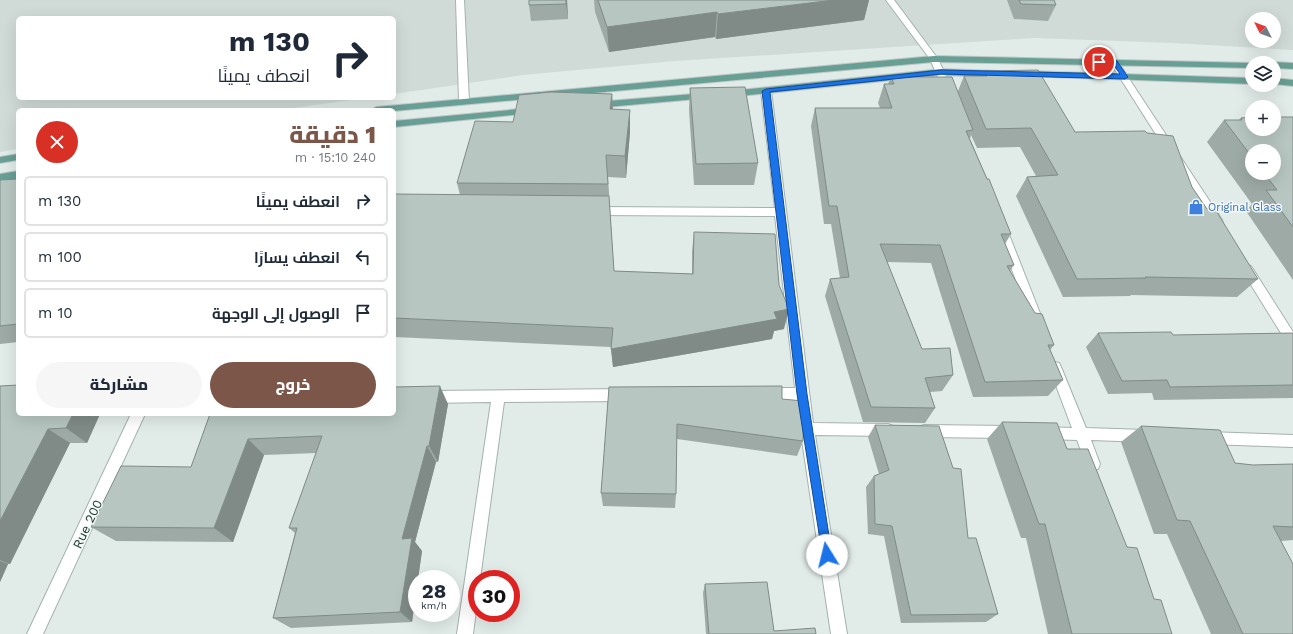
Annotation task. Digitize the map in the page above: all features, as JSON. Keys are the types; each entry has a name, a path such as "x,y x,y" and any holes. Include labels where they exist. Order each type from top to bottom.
{"main road":[{"path":"396,108 934,59 1245,65"},
{"path":"1281,65 1293,66"},
{"path":"584,106 766,91 941,72 1245,80"},
{"path":"1281,81 1293,82"},
{"path":"396,124 536,110"},
{"path":"0,160 16,157"},
{"path":"0,178 16,175"}],"street":[{"path":"460,0 464,101"},
{"path":"890,0 934,59 941,72 952,102"},
{"path":"1114,62 1222,229"},
{"path":"766,91 802,394 839,634"},
{"path":"583,211 780,212"},
{"path":"995,212 1044,338"},
{"path":"1243,262 1293,342"},
{"path":"1050,352 1099,478"},
{"path":"754,394 802,394"},
{"path":"416,397 634,395"},
{"path":"465,634 498,396"},
{"name":"Rue 200","path":"35,634 137,416"},
{"path":"807,429 1081,433 1160,436"},
{"path":"1191,437 1293,441"}],"shaded area":[{"path":"0,0 1293,0 1293,50 1259,48 1281,48 1281,12 1245,12 1245,47 1034,38 675,61 523,75 396,94 396,16 16,16 16,100 351,100 294,108 16,108 16,149 0,152"}],"building":[{"path":"529,0 566,0 566,4 529,5"},
{"path":"598,0 834,0 718,14 717,12 607,27"},
{"path":"1019,0 1054,0 1056,5 1021,4"},
{"path":"1038,70 1075,132 1145,131 1147,133 1173,136 1192,187 1207,209 1215,209 1258,279 1145,277 1146,278 1077,279 1027,177 1058,175 1031,128 986,129 964,76 987,76 985,71"},
{"path":"891,77 952,77 973,130 966,131 987,179 989,179 1011,234 1001,234 1014,265 1007,266 1035,313 1042,314 1054,345 1048,345 1063,380 985,382 940,245 880,244 922,349 950,348 953,375 925,378 935,408 871,407 830,279 849,277 837,206 829,206 815,108 892,108 884,84 894,84"},
{"path":"745,87 758,163 696,164 690,88"},
{"path":"551,92 612,94 610,109 630,110 625,156 606,155 608,184 457,183 475,121 513,122 519,95"},
{"path":"1281,117 1293,117 1293,227 1266,190 1277,190 1269,180 1281,180 1281,144 1245,144 1245,148 1224,120 1242,120 1241,118 1245,118 1245,136 1281,136"},
{"path":"16,179 16,324 0,326 0,180"},
{"path":"396,194 609,196 614,271 693,274 694,232 775,234 779,285 789,309 774,312 777,319 611,349 613,328 396,318"},
{"path":"1171,332 1173,335 1293,333 1293,385 1170,387 1167,380 1122,381 1098,333"},
{"path":"16,385 16,416 72,416 66,428 48,429 0,521 0,386"},
{"path":"440,386 429,446 427,446 402,539 412,538 400,612 273,618 297,528 289,528 322,436 248,439 214,528 91,527 121,466 191,467 209,416 396,416 396,387"},
{"path":"782,386 782,399 803,401 803,441 677,424 676,494 601,493 609,387"},
{"path":"1002,422 1057,423 1067,449 1088,449 1127,547 1137,548 1154,599 1161,600 1172,634 1072,634 1045,524 1039,524"},
{"path":"875,425 939,426 953,468 961,469 968,538 976,538 998,614 911,615 892,526 875,524 874,476 889,470"},
{"path":"1141,426 1220,430 1235,463 1253,465 1293,464 1293,527 1273,526 1293,564 1293,634 1243,634 1190,521 1177,520"},
{"path":"767,582 774,631 815,628 816,634 709,634 705,584"}],"place":[{"name":"Original Glass","path":"1196,207"}],"route":[{"path":"827,555 802,394 766,91 941,72 1125,77 1114,62 1099,62"}]}
